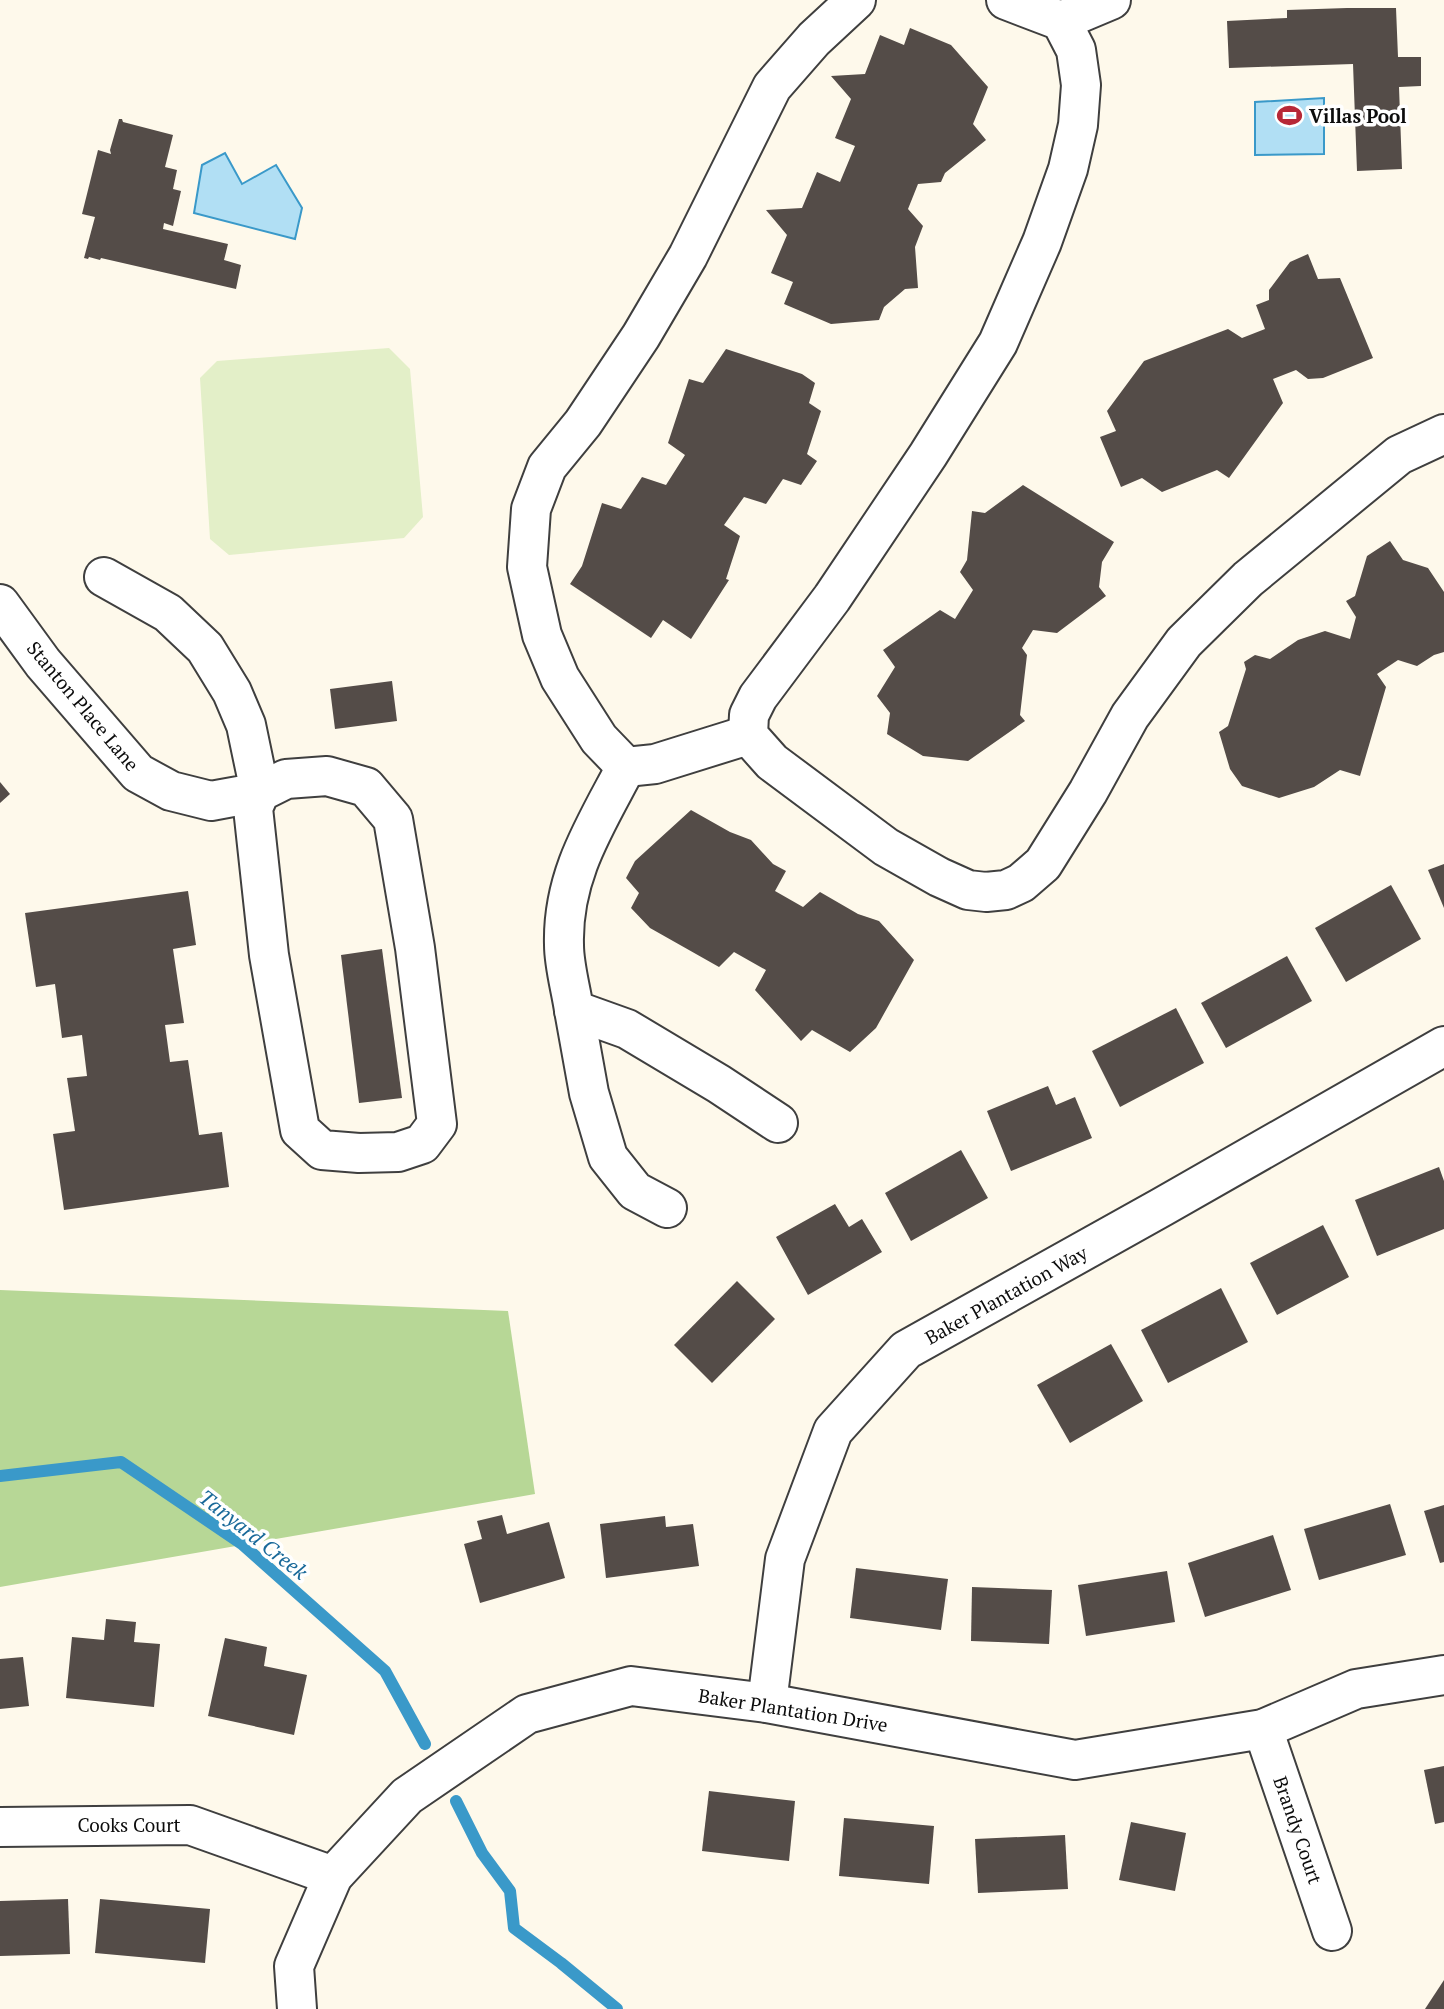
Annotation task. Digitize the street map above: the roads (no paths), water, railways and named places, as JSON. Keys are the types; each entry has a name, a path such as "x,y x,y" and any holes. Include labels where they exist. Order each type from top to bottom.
{"street":[{"path":"748,735 655,764 626,767 598,740 560,678 542,635 527,567 531,509 547,467 605,390 688,257 772,87 814,39 856,0"},
{"path":"1006,0 1061,22 1076,50 1081,85 1078,125 1068,169 1042,243 998,343 928,455 839,587 758,697 749,715 748,735 772,762 886,847 939,877 968,890 986,892 1006,890 1021,883 1043,864 1088,792 1130,716 1184,642 1248,579 1399,455 1444,434"},
{"path":"1061,22 1111,0"},
{"path":"104,577 168,612 205,648 232,692 246,724 260,792"},
{"name":"Stanton Place Lane","path":"0,604 43,663 138,773 171,791 211,801 260,792 286,779 327,776 366,787 393,820 415,948 438,1124 422,1144 398,1152 322,1150 300,1130 268,955 253,808 260,792"},
{"path":"626,767 579,857 568,896 564,946 589,1093 608,1157 635,1191 667,1208"},
{"path":"574,1010 627,1029 778,1123"},
{"name":"Baker Plantation Way","path":"767,1703 785,1559 833,1431 906,1350 1444,1046"},
{"name":"Baker Plantation Drive","path":"297,2009 294,1966 333,1876 407,1796 527,1714 631,1686 767,1703 1074,1760 1263,1729 1356,1689 1444,1675"},
{"name":"Brandy Court","path":"1263,1729 1332,1931"},
{"name":"Cooks Court","path":"0,1827 190,1825 333,1876"}],"water":[{"name":"Villas Pool","path":"1324,98 1324,154 1255,155 1255,102"},
{"path":"225,153 242,184 276,165 302,208 295,239 194,213 202,165"}],"waterway":[{"name":"Tanyard Creek","path":"0,1476 121,1462 242,1544 385,1671 425,1744"},
{"name":"Tanyard Creek","path":"456,1801 482,1853 510,1891 514,1928 617,2009"}],"place":[{"name":"Villas Pool","path":"1289,116"}]}
